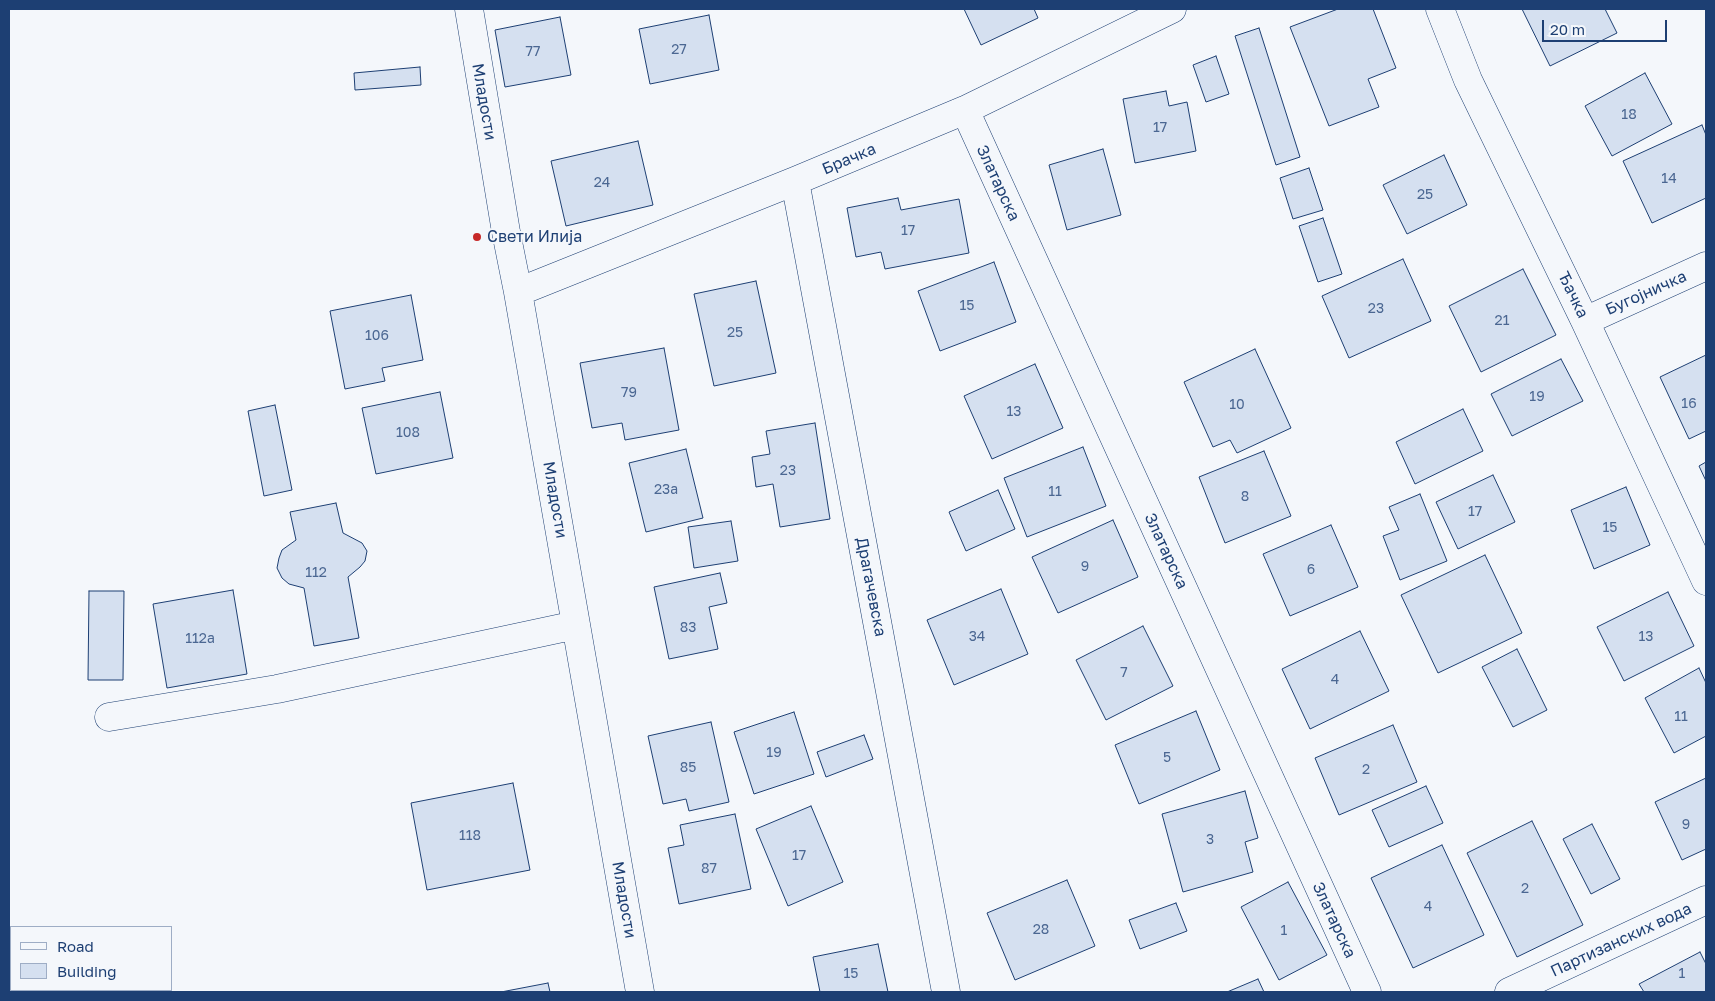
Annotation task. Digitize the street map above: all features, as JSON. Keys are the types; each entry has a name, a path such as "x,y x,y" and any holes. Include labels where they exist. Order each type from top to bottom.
{"street":[{"name":"Младости","path":"469,9 506,232 640,992"},
{"name":"Брачка","path":"518,292 795,181 965,110 1172,9"},
{"name":"Ђачка","path":"1440,9 1468,80 1585,320 1706,581"},
{"name":"Златарска","path":"965,110 1367,992"},
{"name":"Драгачевска","path":"795,181 946,992"},
{"name":"Бугојничка","path":"1585,320 1706,266"},
{"path":"109,717 277,689 576,625"},
{"name":"Партизанских вода","path":"1509,992 1706,900"}],"building":[{"path":"964,9 1034,9 1038,18 981,45"},
{"path":"1338,9 1373,9 1396,68 1368,79 1379,107 1329,126 1290,27"},
{"path":"1522,9 1605,9 1617,33 1550,66"},
{"path":"709,15 719,70 650,84 639,29"},
{"path":"560,17 571,75 505,87 495,30"},
{"path":"1259,28 1300,157 1276,165 1235,36"},
{"path":"1216,56 1229,94 1206,102 1193,65"},
{"path":"420,67 421,85 355,90 354,73"},
{"path":"1645,73 1672,124 1612,156 1585,106"},
{"path":"1166,91 1169,106 1187,102 1196,151 1135,163 1123,99"},
{"path":"1702,125 1706,135 1706,198 1652,223 1623,161"},
{"path":"638,141 653,205 566,226 551,161"},
{"path":"1103,149 1121,215 1067,230 1049,165"},
{"path":"1444,155 1467,205 1407,234 1383,185"},
{"path":"1309,168 1323,210 1293,219 1280,178"},
{"path":"898,198 901,210 959,199 969,253 885,269 881,252 856,257 847,208"},
{"path":"1323,218 1342,274 1318,282 1299,226"},
{"path":"1403,259 1431,321 1349,358 1322,296"},
{"path":"994,262 1016,322 940,351 918,291"},
{"path":"1523,269 1556,335 1481,372 1449,306"},
{"path":"756,281 776,373 714,386 694,294"},
{"path":"411,295 423,360 382,368 385,381 345,389 330,311"},
{"path":"664,348 679,430 625,440 622,423 592,428 580,363"},
{"path":"1255,349 1291,428 1237,453 1230,440 1213,447 1184,382"},
{"path":"1706,355 1706,431 1689,439 1660,377"},
{"path":"1561,359 1583,401 1512,436 1491,394"},
{"path":"1035,364 1063,428 992,459 964,396"},
{"path":"440,392 453,458 376,474 362,408"},
{"path":"275,405 292,490 264,496 248,411"},
{"path":"1463,409 1483,451 1415,484 1396,442"},
{"path":"815,423 830,519 780,527 773,484 756,487 752,457 770,454 766,431"},
{"path":"1083,447 1106,506 1027,537 1004,478"},
{"path":"686,449 703,518 646,532 629,463"},
{"path":"1264,451 1291,516 1225,543 1199,477"},
{"path":"1706,462 1706,481 1699,466"},
{"path":"1493,475 1515,522 1458,549 1436,502"},
{"path":"1626,487 1650,545 1594,569 1571,510"},
{"path":"998,490 1015,529 966,551 949,512"},
{"path":"1420,494 1447,561 1400,580 1383,536 1399,530 1389,507"},
{"path":"336,503 343,533 362,543 367,551 365,561 348,577 359,638 314,646 304,588 289,584 282,578 277,568 282,550 296,540 290,512"},
{"path":"1113,520 1138,577 1058,613 1032,557"},
{"path":"731,521 738,561 694,568 688,527"},
{"path":"1331,525 1358,587 1290,616 1263,554"},
{"path":"1485,555 1522,633 1438,673 1401,595"},
{"path":"720,573 727,603 709,607 718,649 669,659 654,587"},
{"path":"1001,589 1028,654 954,685 927,620"},
{"path":"233,590 247,674 167,688 153,604"},
{"path":"89,591 124,591 123,680 88,680"},
{"path":"1668,592 1694,646 1624,681 1597,627"},
{"path":"1143,626 1173,686 1106,720 1076,660"},
{"path":"1360,631 1389,691 1310,729 1282,669"},
{"path":"1517,649 1547,710 1513,727 1482,667"},
{"path":"1699,668 1706,683 1706,736 1674,753 1645,698"},
{"path":"1196,711 1220,770 1139,804 1115,745"},
{"path":"794,712 814,774 754,794 734,732"},
{"path":"711,722 729,802 689,811 686,799 663,804 648,736"},
{"path":"1393,725 1417,782 1339,815 1315,758"},
{"path":"864,735 873,759 826,777 817,752"},
{"path":"1706,778 1706,849 1682,860 1655,802"},
{"path":"513,783 530,870 427,890 411,803"},
{"path":"1426,786 1443,823 1389,847 1372,810"},
{"path":"1245,791 1258,838 1245,842 1253,872 1183,892 1162,814"},
{"path":"811,806 843,882 788,906 756,829"},
{"path":"735,814 751,889 679,904 668,848 684,845 680,825"},
{"path":"1532,821 1583,925 1517,957 1467,853"},
{"path":"1592,824 1620,879 1591,894 1563,839"},
{"path":"1442,845 1484,935 1413,968 1371,878"},
{"path":"1067,880 1095,946 1015,980 987,913"},
{"path":"1288,882 1327,955 1279,980 1241,907"},
{"path":"1176,903 1187,931 1140,949 1129,920"},
{"path":"878,944 888,992 820,992 813,957"},
{"path":"1700,952 1706,964 1706,992 1644,992 1639,984"},
{"path":"1258,979 1264,992 1227,992"},
{"path":"548,983 550,992 501,992"}],"place":[{"name":"Свети Илија","path":"477,237"}]}
